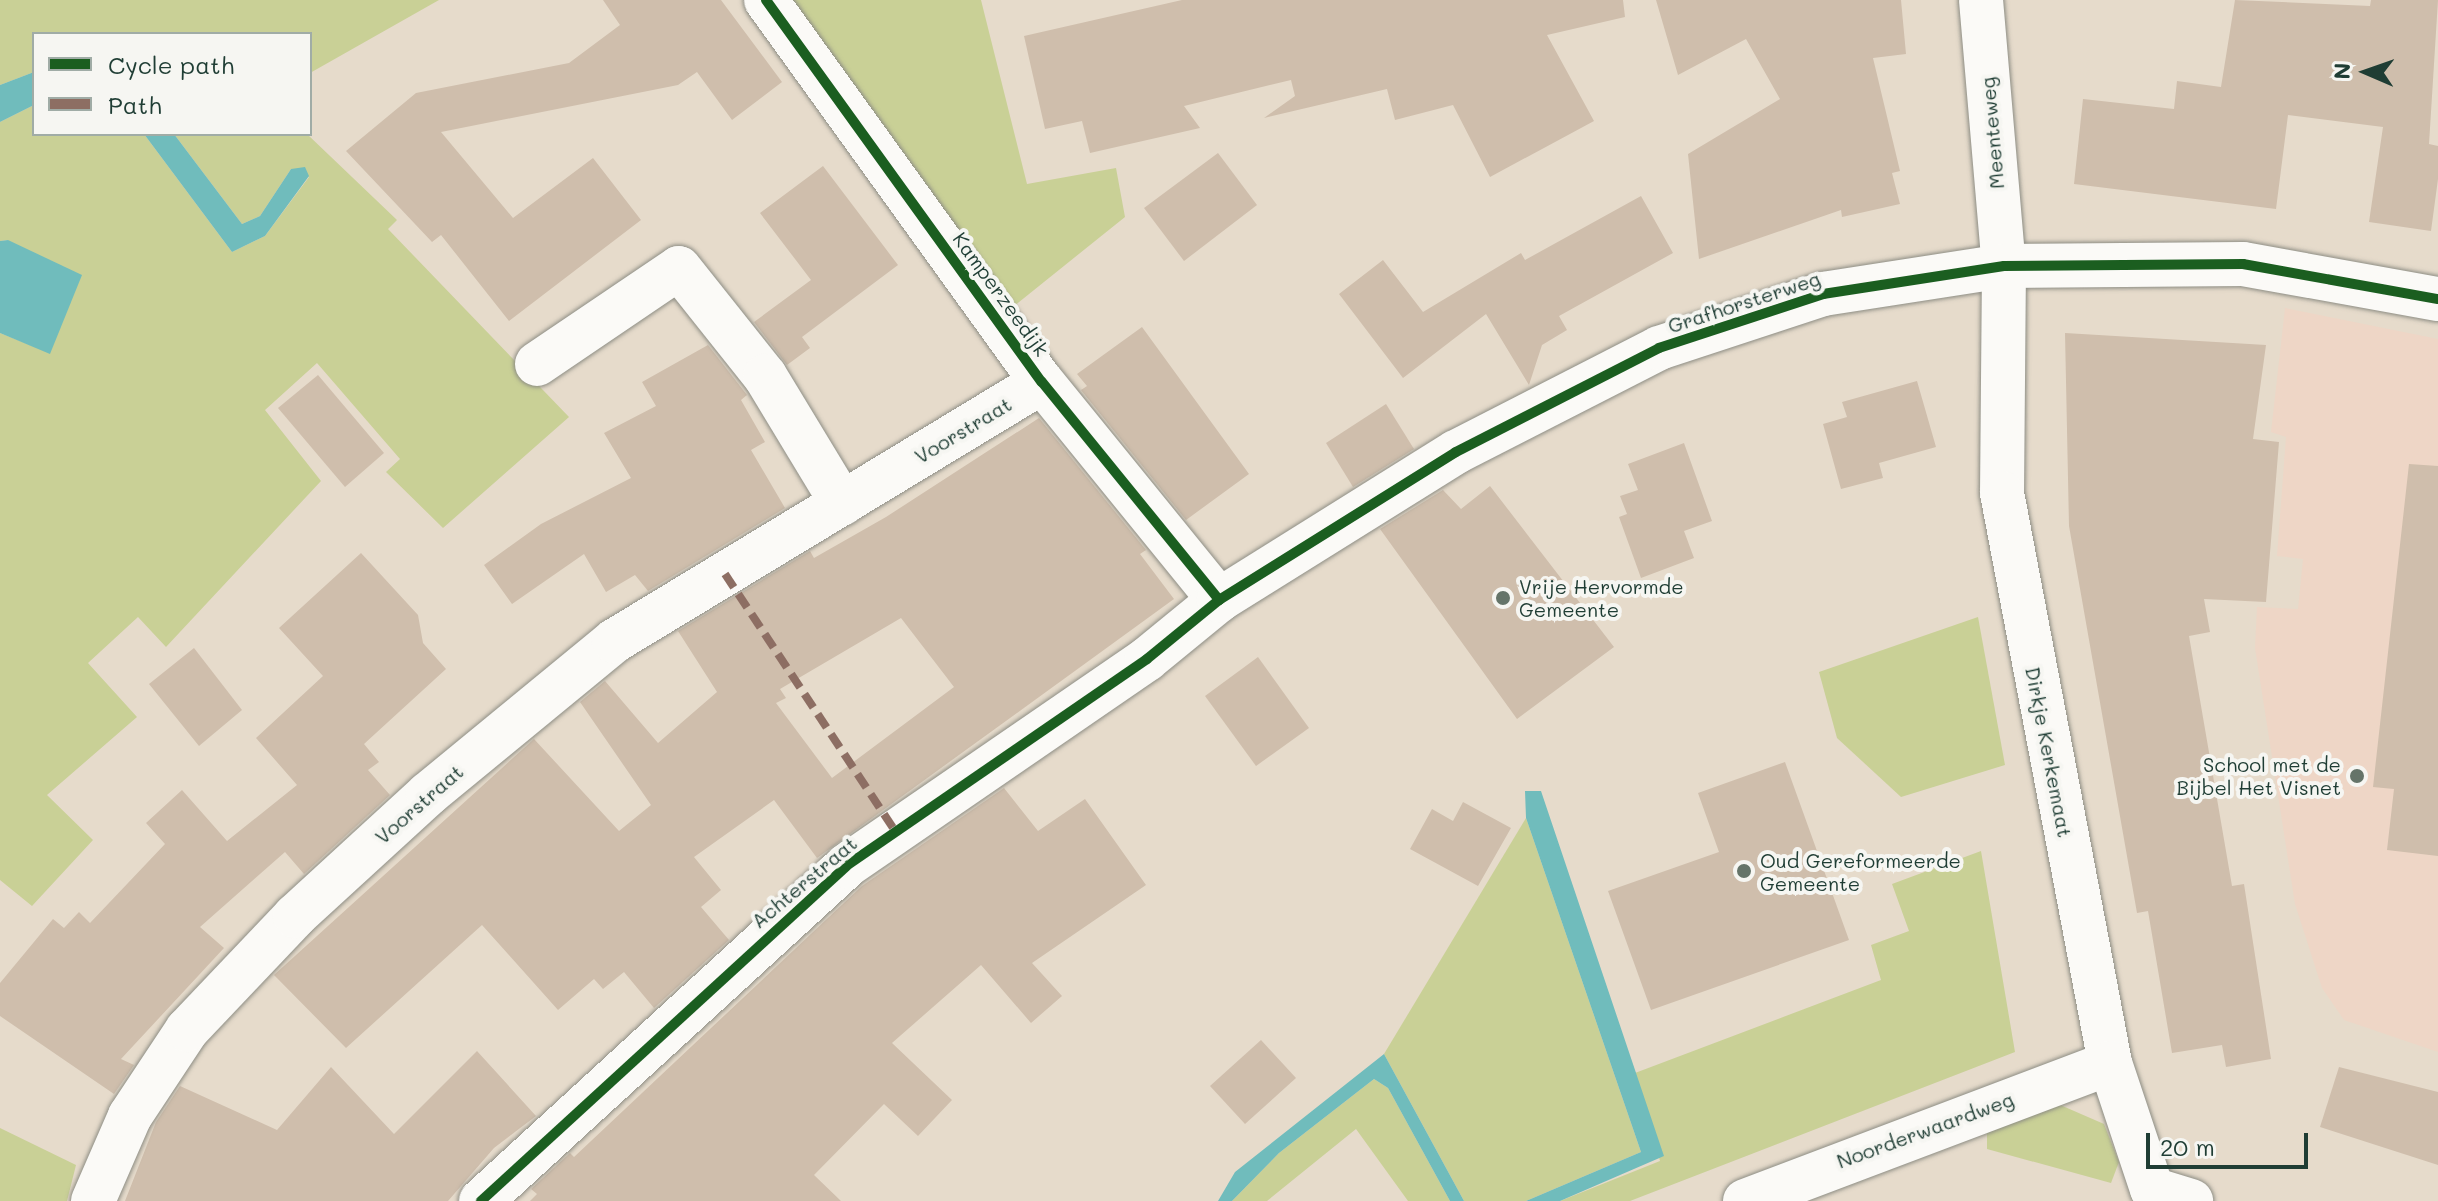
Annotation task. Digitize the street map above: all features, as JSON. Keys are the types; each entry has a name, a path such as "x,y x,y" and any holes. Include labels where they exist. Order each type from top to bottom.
{"street":[{"name":"Kamperzeedijk","path":"766,0 1042,382 1219,600"},
{"name":"Meenteweg","path":"1981,0 2004,266"},
{"name":"Grafhorsterweg","path":"1219,600 1456,452 1659,348 1823,294 2004,266 2243,264 2438,299"},
{"name":"Dirkje Kerkemaat","path":"2004,266 2002,493 2110,1063 2152,1189 2191,1201"},
{"path":"537,364 679,268 765,376 842,503"},
{"name":"Voorstraat","path":"93,1201 159,1067 306,906 614,641 1042,382"},
{"name":"Achterstraat","path":"481,1201 846,866 1147,659 1219,600"},
{"name":"Noorderwaardweg","path":"1742,1200 2110,1063"}],"shaded area":[{"name":"School met de Bijbel Het Visnet","path":"2285,308 2438,339 2438,1052 2344,1020 2322,988 2295,904 2255,648 2257,607 2298,609 2303,559 2277,556 2286,437 2271,432"}],"green space":[{"path":"0,0 439,0 312,72 312,32 32,32 32,73 0,85"},
{"path":"781,0 981,0 1027,184 1116,168 1125,217 1014,306"},
{"path":"32,106 32,136 145,136 232,252 265,236 309,177 291,169 260,216 242,224 176,136 309,136 397,220 388,229 569,417 443,528 386,472 400,459 317,363 265,410 321,481 166,647 138,617 88,663 137,717 47,795 93,840 32,906 0,880 0,333 50,353 8,240 0,241 0,122"},
{"path":"1978,617 2005,765 1901,797 1837,738 1819,672"},
{"path":"1526,818 1641,1152 1526,1201 1464,1201 1384,1054"},
{"path":"1981,851 2015,1052 1630,1201 1560,1201 1660,1161 1635,1073 1881,980 1871,945 1909,931 1892,884"},
{"path":"1374,1079 1388,1088 1450,1201 1408,1201 1356,1129 1267,1201 1232,1201 1279,1153"},
{"path":"2058,1104 2104,1124 2119,1162 2111,1183 1987,1149 1987,1132"},
{"path":"0,1128 76,1165 67,1201 0,1201"}],"water":[{"path":"32,73 32,106 0,122 0,85"},
{"path":"145,136 176,136 242,224 260,216 291,169 305,167 309,176 265,236 232,252"},
{"path":"8,240 82,275 50,354 0,333 0,241"},
{"path":"1525,791 1541,791 1664,1156 1560,1201 1526,1201 1641,1152 1526,818"},
{"path":"1384,1054 1464,1201 1450,1201 1388,1088 1374,1079 1279,1153 1232,1201 1218,1201 1235,1172"}],"building":[{"path":"603,0 721,0 782,82 732,120 697,72 678,85 441,132 513,218 593,158 641,220 509,321 441,235 432,242 346,151 416,93 569,63 620,25"},
{"path":"1182,0 1623,0 1625,17 1547,35 1594,121 1490,177 1453,105 1395,120 1387,89 1264,118 1295,96 1291,80 1184,106 1200,128 1090,153 1082,121 1045,129 1024,36"},
{"path":"1656,0 1901,0 1906,54 1873,58 1900,171 1892,173 1900,204 1842,217 1841,210 1699,259 1688,154 1780,99 1746,39 1678,75"},
{"path":"2235,0 2370,6 2371,0 2438,0 2429,144 2438,146 2438,179 2431,231 2369,222 2383,127 2288,115 2276,209 2074,184 2083,99 2174,109 2177,81 2221,87"},
{"path":"1218,153 1257,205 1184,261 1144,208"},
{"path":"823,166 898,265 802,337 810,348 787,365 754,322 811,280 760,213"},
{"path":"1641,196 1673,253 1559,316 1567,330 1542,345 1529,385 1486,314 1403,378 1339,294 1383,260 1423,312 1521,253 1525,260"},
{"path":"1142,327 1249,474 1186,520 1081,390 1087,386 1077,374"},
{"path":"2065,333 2266,345 2253,439 2279,442 2266,602 2204,599 2210,632 2189,636 2232,886 2244,884 2271,1059 2226,1067 2222,1045 2172,1053 2148,911 2137,913 2069,526"},
{"path":"708,345 747,395 741,400 765,442 751,450 785,508 648,591 635,575 606,592 584,554 512,604 484,565 541,524 631,478 604,433 656,406 642,382"},
{"path":"318,375 384,453 345,487 278,408"},
{"path":"1917,381 1936,447 1879,463 1883,478 1841,489 1823,424 1847,417 1842,402"},
{"path":"1386,404 1414,449 1353,487 1326,443"},
{"path":"1039,418 1146,550 1140,554 1174,599 817,858 774,800 694,857 721,890 701,907 729,940 654,1008 624,972 603,989 594,979 558,1010 482,925 346,1048 274,975 534,739 619,831 651,805 580,702 605,681 658,743 717,692 678,631 810,551 814,558 886,517","holes":["901,618 954,687 832,778 776,703 786,698 780,689"]},
{"path":"1684,443 1712,521 1684,531 1694,558 1641,578 1619,517 1627,514 1620,496 1638,490 1628,464"},
{"path":"2409,464 2438,466 2438,856 2387,850 2394,789 2373,787"},
{"name":"Vrije Hervormde Gemeente","path":"1490,486 1614,647 1517,719 1380,529 1443,490 1461,509"},
{"path":"361,553 418,615 423,643 446,669 364,744 379,762 368,770 390,795 304,874 285,852 200,927 224,948 121,1059 134,1065 114,1094 0,1016 0,983 53,919 64,928 79,912 90,923 165,844 146,823 182,790 227,841 297,785 256,738 323,676 279,628"},
{"path":"194,648 242,710 199,746 149,684"},
{"path":"1258,657 1309,728 1256,766 1205,696"},
{"name":"Oud Gereformeerde Gemeente","path":"1785,762 1849,940 1651,1010 1608,891 1719,852 1698,793"},
{"path":"1004,788 1038,831 1085,799 1146,885 1032,963 1062,996 1031,1023 981,965 892,1043 952,1100 918,1136 884,1104 814,1175 841,1201 530,1201 537,1194 531,1189 570,1153 574,1157 862,886"},
{"path":"1463,802 1511,828 1478,886 1410,849 1432,809 1453,821"},
{"path":"1261,1040 1296,1078 1245,1124 1210,1086"},
{"path":"477,1051 536,1116 494,1148 448,1201 125,1201 156,1122 180,1086 277,1130 331,1067 394,1134"},
{"path":"2339,1067 2438,1092 2438,1165 2320,1127"}],"marked path":[{"path":"725,574 896,832"}],"cycle path":[{"path":"766,0 1042,382 1219,600"},
{"path":"481,1201 846,866 1147,659 1219,600 1456,452 1659,348 1823,294 2004,266 2243,264 2438,299"}],"place":[{"name":"Vrije Hervormde Gemeente","path":"1503,598"},
{"name":"School met de Bijbel Het Visnet","path":"2357,776"},
{"name":"Oud Gereformeerde Gemeente","path":"1744,871"}]}
